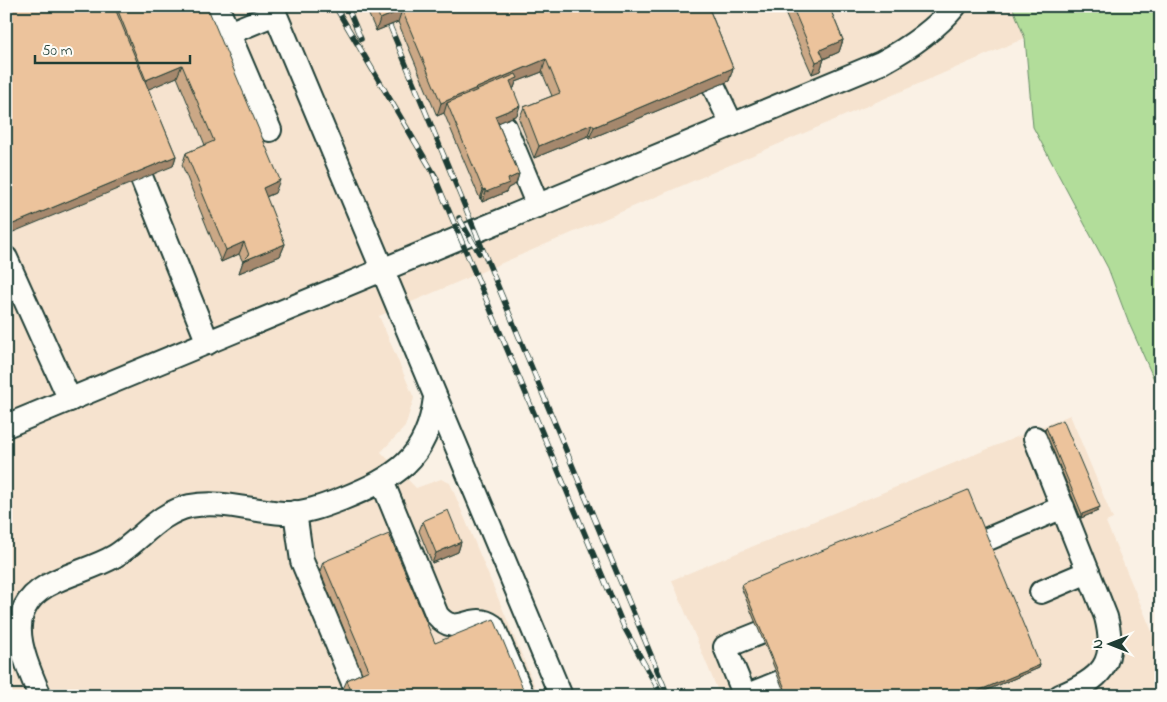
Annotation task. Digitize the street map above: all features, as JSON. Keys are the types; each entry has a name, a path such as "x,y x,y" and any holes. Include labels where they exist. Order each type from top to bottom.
{"street":[{"path":"218,6 270,130"},
{"path":"6,426 880,63 903,51 955,6"},
{"path":"229,33 273,10 561,696"},
{"path":"714,87 732,125"},
{"path":"505,127 538,206"},
{"path":"142,179 208,343"},
{"path":"6,258 70,400"},
{"path":"40,696 24,659 18,627 20,612 29,599 41,588 117,555 161,519 174,511 188,507 217,504 267,511 304,511 334,502 382,481 397,472 420,447 429,427 435,398"},
{"path":"1035,438 1106,618 1109,631 1108,656 1103,668 1095,679 1060,696"},
{"path":"382,481 437,616 442,622 450,626 478,620 486,620 494,626 523,696"},
{"path":"988,539 1062,507"},
{"path":"295,512 302,561 354,685"},
{"path":"1041,592 1088,572"},
{"path":"760,633 725,647 745,696 780,682"}],"shaded area":[{"path":"6,6 1012,6 1025,38 379,316 414,398 405,427 381,452 416,488 441,479 450,483 539,696 6,696"},
{"path":"1070,415 1113,519 1106,522 1161,653 1161,696 720,696 672,580"}],"green space":[{"path":"1012,6 1161,6 1161,395 1128,321 1108,268 1033,127 1025,38"}],"building":[{"path":"6,6 114,6 176,156 6,227"},
{"path":"116,6 207,6 280,180 263,188 285,244 243,261 249,255 244,242 226,250 186,153 214,141 182,65 146,80"},
{"path":"375,6 708,6 733,68 594,127 592,124 539,146 524,107 560,93 546,59 441,103 402,10 380,19"},
{"path":"792,6 829,6 843,40 820,50 824,59 816,62"},
{"path":"516,74 518,78 510,81 520,106 495,116 519,174 508,179 509,183 486,192 485,189 483,190 447,103"},
{"path":"1063,420 1100,507 1082,514 1046,427"},
{"path":"968,490 1040,665 966,696 788,696 742,584"},
{"path":"448,510 461,542 436,553 423,521"},
{"path":"389,534 435,643 494,619 526,696 353,696 347,680 369,670 323,562"}],"railway":[{"path":"335,6 437,179"},
{"path":"347,6 361,39"},
{"path":"390,26 668,696"},
{"path":"433,173 624,627 662,696"},
{"path":"459,218 479,253"}]}
